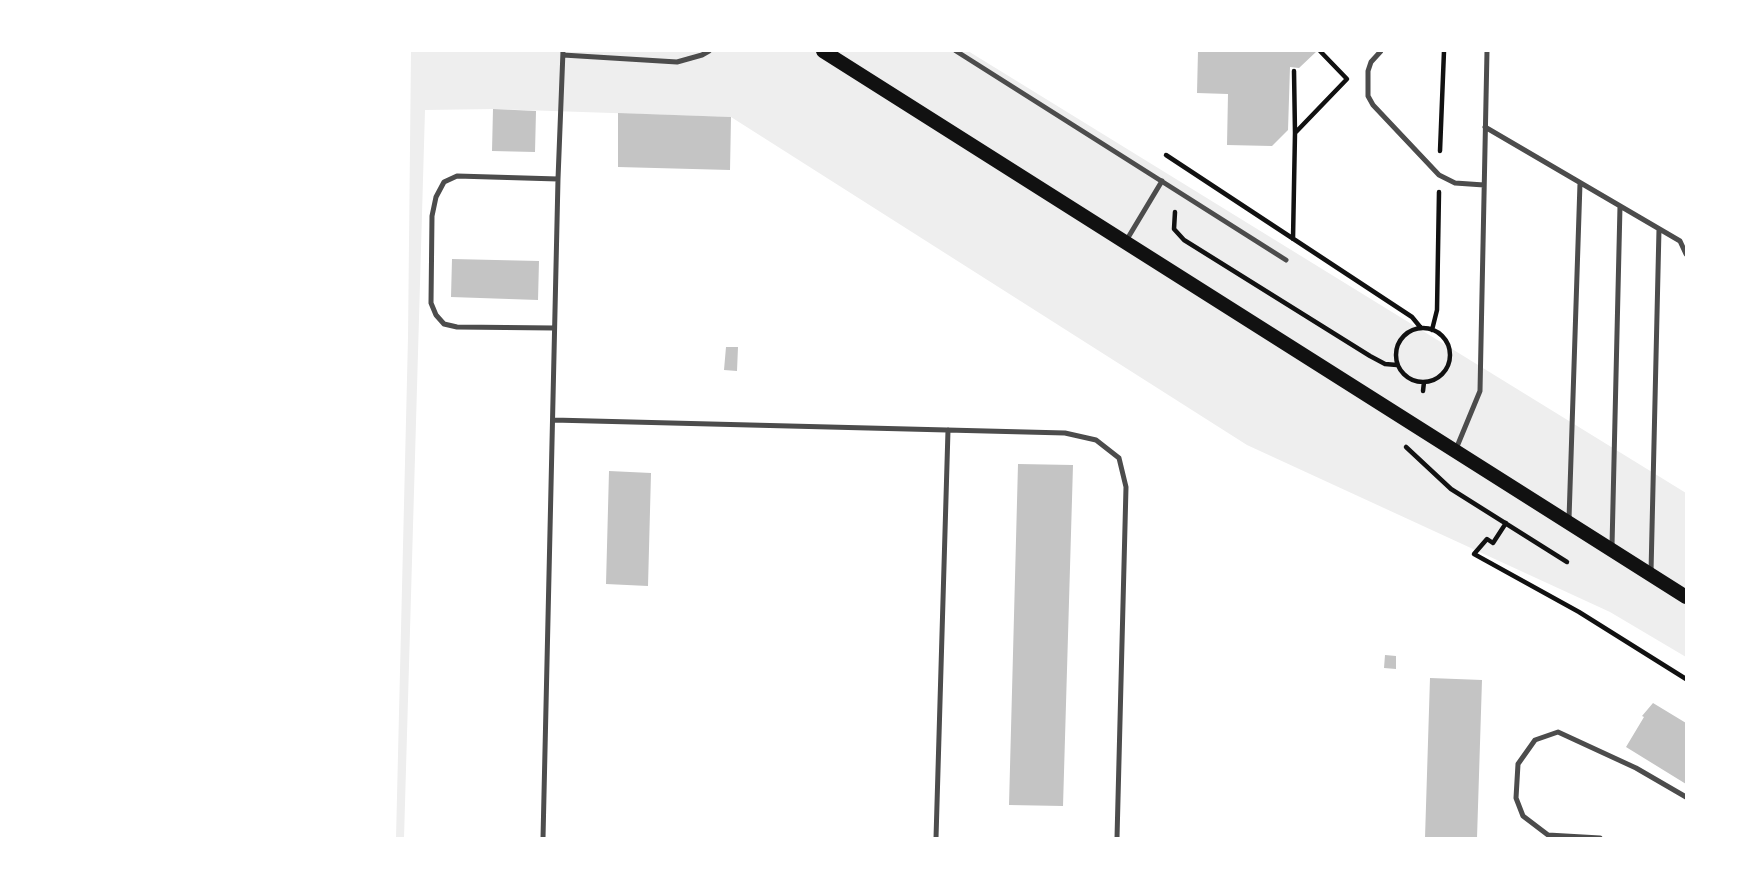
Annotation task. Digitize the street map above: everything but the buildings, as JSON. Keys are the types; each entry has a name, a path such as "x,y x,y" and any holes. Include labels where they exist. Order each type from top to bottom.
{"main road":[{"path":"823,51 1686,597"}],"lane":[{"path":"543,838 563,53 677,62 709,51"},
{"path":"956,51 1286,260"},
{"path":"1381,51 1371,62 1367,84 1368,96 1381,115 1439,175 1455,183 1484,185"},
{"path":"1456,449 1480,391 1487,51"},
{"path":"1485,127 1680,241 1686,254"},
{"path":"554,328 457,327 444,324 436,316 431,303 432,216 436,197 444,182 457,176 558,178"},
{"path":"1126,241 1162,181"},
{"path":"1569,521 1580,183"},
{"path":"1612,549 1620,206"},
{"path":"1651,574 1659,229"},
{"path":"553,420 1065,433 1096,440 1119,458 1126,487 1117,838"},
{"path":"936,838 948,430"},
{"path":"1600,838 1548,835 1523,816 1516,798 1518,764 1535,740 1558,732 1636,768 1686,797"}],"path":[{"path":"1295,133 1347,79 1320,51"},
{"path":"1293,239 1294,71"},
{"path":"1166,155 1412,317 1421,328"},
{"path":"1175,212 1174,229 1184,240 1370,356 1385,364 1397,365"},
{"path":"1421,328 1430,329 1445,339 1450,355 1445,372 1438,378 1424,383 1412,380 1397,365 1396,351 1405,335 1421,328"},
{"path":"1423,391 1424,383"},
{"path":"1399,442 1451,489 1567,562"},
{"path":"1506,523 1493,543 1487,539 1474,554 1579,612 1686,679"}],"shaded area":[{"path":"411,51 968,51 1686,493 1686,657 1610,612 1247,445 731,117 493,109 425,110 404,838 396,838 408,337"}]}
